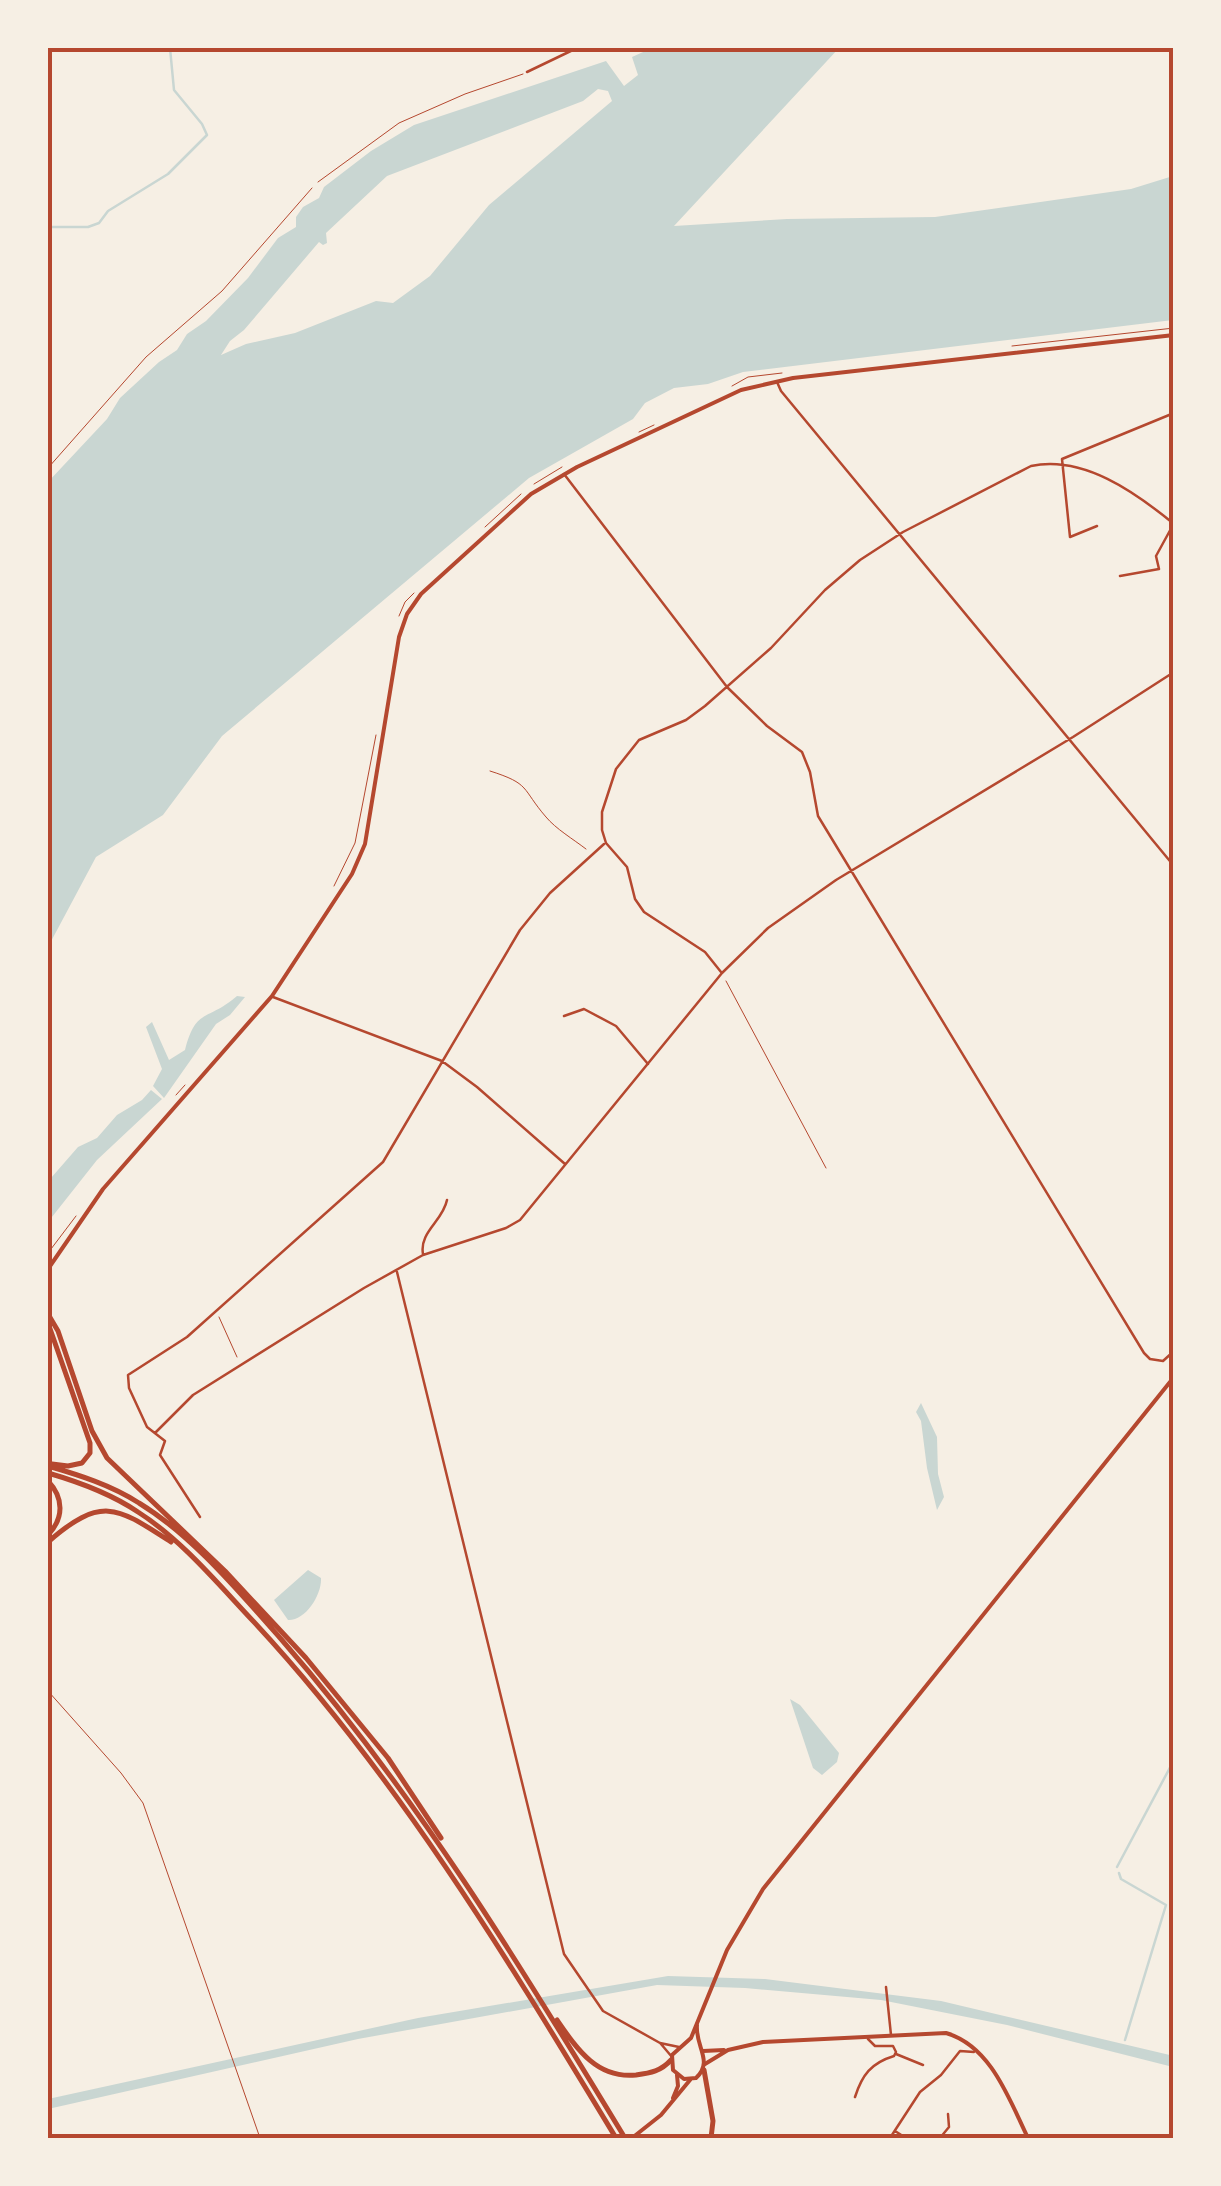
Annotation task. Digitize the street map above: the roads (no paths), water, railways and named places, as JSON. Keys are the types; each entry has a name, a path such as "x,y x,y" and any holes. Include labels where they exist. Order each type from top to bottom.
{"highway":[{"path":"48,1314 92,1431 111,1463 225,1571 306,1658 388,1758 629,2138"},
{"path":"48,1322 90,1452 82,1463 48,1471"},
{"path":"48,1471 100,1483 138,1502 171,1526 264,1620 352,1723 451,1858"},
{"path":"48,1471 60,1510 48,1539"},
{"path":"48,1471 139,1512 176,1544 280,1650 369,1758 434,1848 616,2138"},
{"path":"48,1539 79,1518 107,1511 138,1518 176,1544"},
{"path":"545,2007 582,2054 603,2070 638,2075 660,2070 671,2058"},
{"path":"704,2067 713,2121 711,2138"}],"main road":[{"path":"48,1273 56,1254 103,1189 272,996 360,858 399,638 410,608 432,582 518,504 564,474 741,390 777,380 1174,335"},
{"path":"672,2102 678,2086 671,2058 698,2025 716,1972 763,1889 1174,1377"},
{"path":"698,2025 704,2067"},
{"path":"682,2046 728,2050 780,2040 941,2032 963,2039 977,2050 1028,2138"},
{"path":"629,2138 672,2102 704,2067 728,2050"},
{"path":"676,2075 690,2080"}],"street":[{"path":"526,72 577,48"},
{"path":"777,380 781,391 1174,866"},
{"path":"1096,526 1070,537 1062,462 1065,456 1174,413"},
{"path":"722,973 696,946 644,912 627,867 606,843 601,823 604,800 620,762 638,740 686,720 727,687 786,635 844,572 900,534 1032,466 1062,462 1095,474 1152,506 1173,524 1156,556 1159,568 1120,576"},
{"path":"564,474 727,687 758,718 802,752 818,816 1144,1353 1150,1359 1163,1360 1174,1351"},
{"path":"155,1433 194,1395 310,1321 424,1256 512,1224 722,973 768,928 853,870 1174,672"},
{"path":"200,1517 162,1458 165,1441 147,1427 129,1388 128,1375 174,1346 382,1162 520,930 550,893 606,843"},
{"path":"272,996 442,1061 478,1087 566,1164"},
{"path":"564,1016 584,1009 616,1026 649,1064"},
{"path":"424,1256 422,1241 443,1214 447,1200"},
{"path":"398,1270 564,1954 607,2014 660,2043 682,2046"},
{"path":"886,1989 891,2036"},
{"path":"867,2038 875,2046 893,2046 895,2054"},
{"path":"660,2043 671,2058"},
{"path":"890,2138 922,2089 942,2075 960,2051 977,2050"},
{"path":"856,2097 864,2075 878,2061 895,2054 923,2066"},
{"path":"940,2138 949,2127 948,2114"},
{"path":"895,2131 906,2138"}],"lane":[{"path":"48,468 146,357 222,291 312,188"},
{"path":"639,432 654,425"}],"waterway":[{"path":"48,227 88,227 99,223 108,211 168,174 207,135 174,90 170,48"},
{"path":"1117,1867 1174,1760"},
{"path":"1119,1873 1121,1879 1166,1905 1125,2040"}]}
